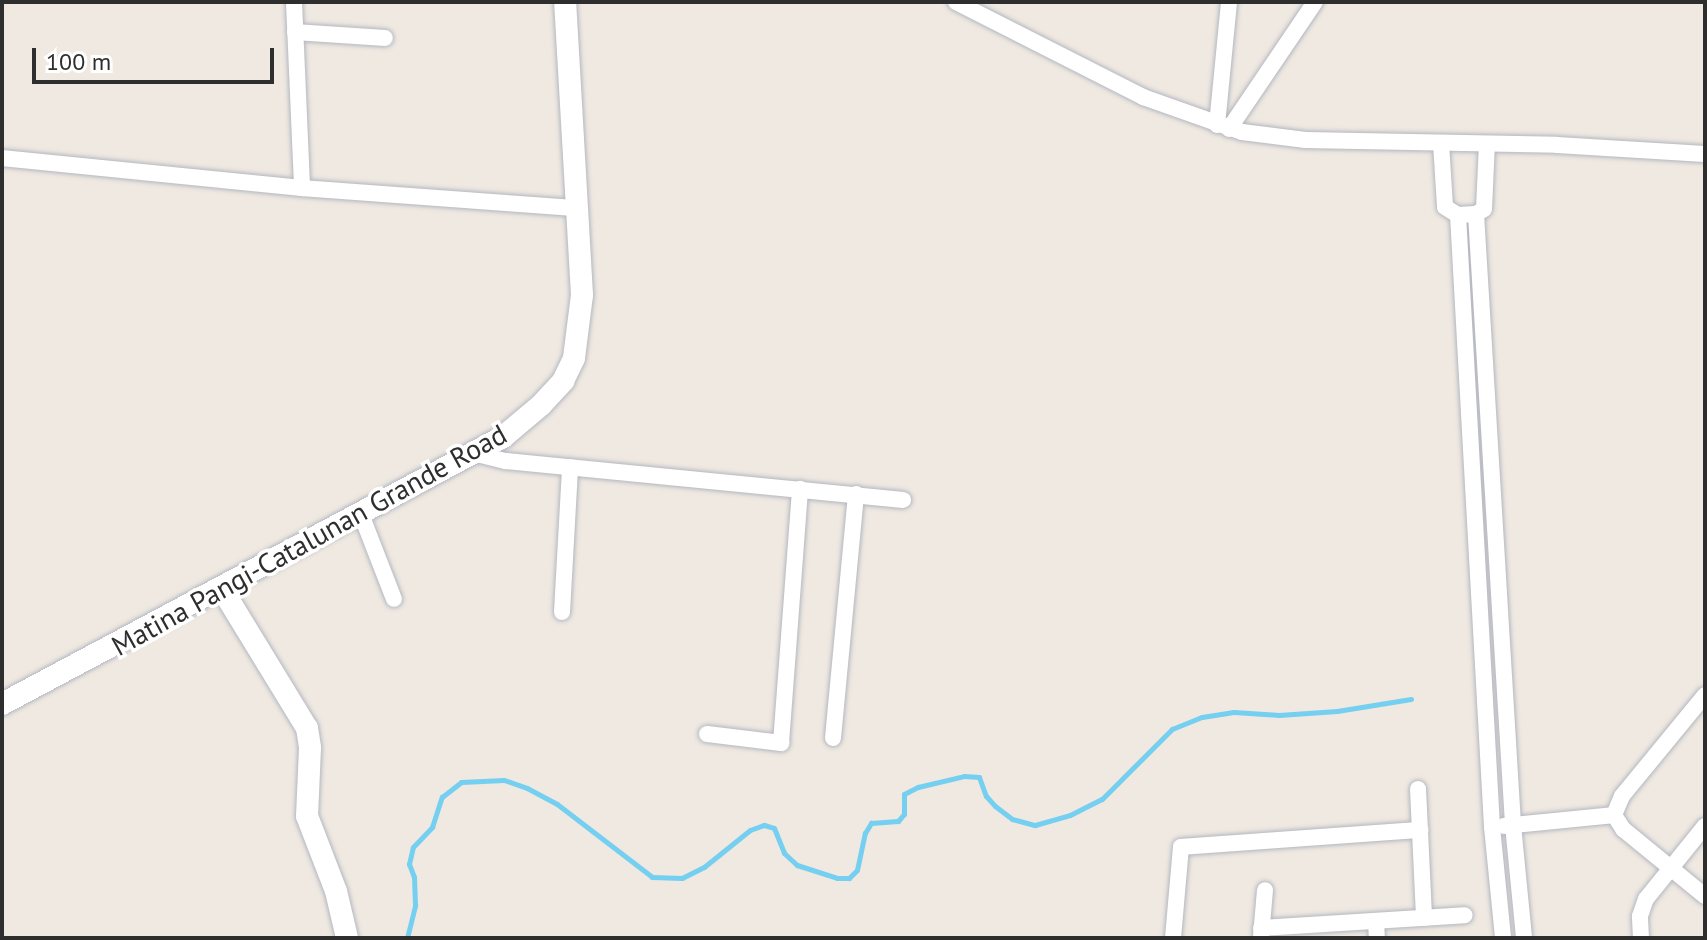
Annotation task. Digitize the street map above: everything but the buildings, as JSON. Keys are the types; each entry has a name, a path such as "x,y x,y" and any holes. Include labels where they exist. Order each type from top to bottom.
{"street":[{"path":"294,2 302,188"},
{"name":"Matina Pangi-Catalunan Grande Road","path":"2,704 503,437 541,405 563,381 574,358 582,295 565,2"},
{"path":"956,2 1143,97 1223,127 1279,138 1705,154"},
{"path":"1223,127 1229,2"},
{"path":"1223,127 1315,2"},
{"path":"295,32 385,38"},
{"path":"1441,143 1445,207 1458,215 1476,214 1485,206 1487,144"},
{"path":"2,158 302,188 576,208"},
{"path":"1476,214 1513,825 1524,938"},
{"path":"1458,215 1492,827 1503,938"},
{"path":"473,453 506,461 903,500"},
{"path":"562,612 570,467"},
{"path":"707,734 781,743 800,489"},
{"path":"833,738 856,494"},
{"path":"361,514 394,599"},
{"path":"222,589 307,728 310,748 307,816 336,891 347,938"},
{"path":"1705,695 1622,796 1614,815 1618,825 1705,896"},
{"path":"1418,789 1424,918"},
{"path":"1492,827 1614,815"},
{"path":"1641,938 1644,904 1705,826"},
{"path":"1173,938 1181,847 1420,830"},
{"path":"1265,890 1261,933 1376,930 1424,918 1465,915"}],"waterway":[{"path":"407,938 415,905 414,877 409,864 413,847 432,827 442,797 461,782 504,780 527,788 557,804 652,877 682,878 704,867 750,830 764,825 774,828 784,853 797,865 837,878 849,878 857,870 865,833 871,823 898,821 904,814 904,794 918,787 964,776 979,777 986,796 995,806 1012,819 1035,825 1070,815 1102,799 1172,729 1202,717 1234,712 1279,715 1337,711 1411,699"}]}
